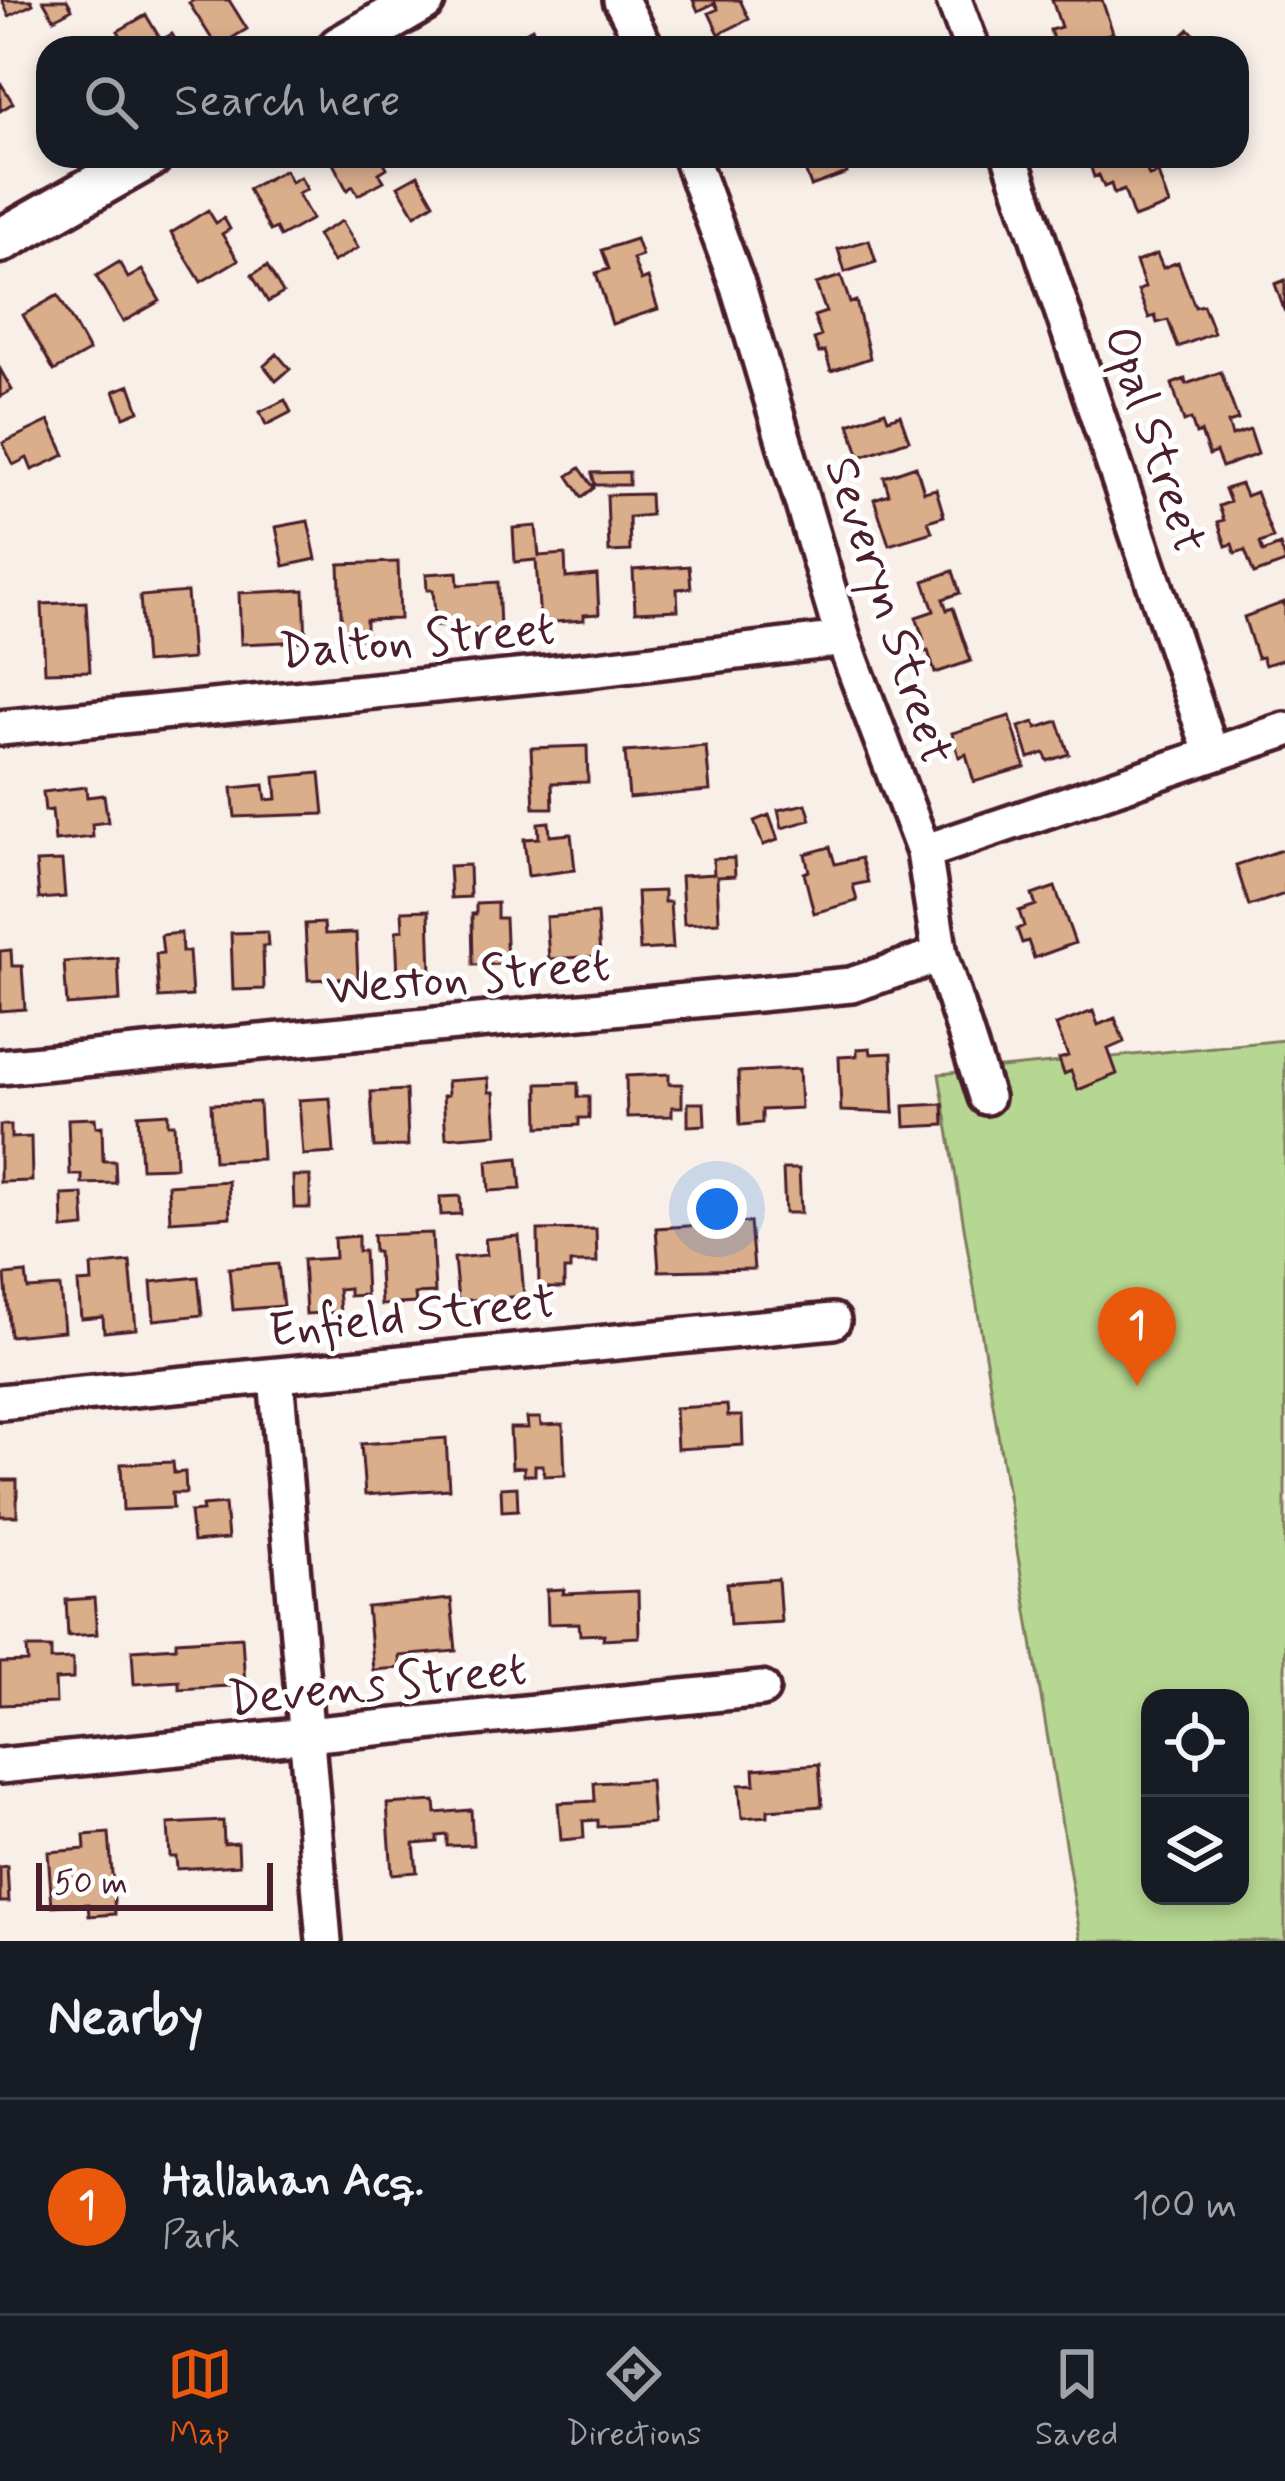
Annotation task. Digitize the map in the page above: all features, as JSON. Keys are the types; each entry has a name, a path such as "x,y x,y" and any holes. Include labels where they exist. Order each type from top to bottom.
{"main road":[{"path":"360,36 417,2"},
{"path":"0,241 129,168"}],"street":[{"path":"621,0 640,36"},
{"path":"954,0 968,36"},
{"name":"Severyn Street","path":"694,168 738,286 843,639 923,852 940,955 986,1097"},
{"name":"Opal Street","path":"1014,168 1211,752"},
{"name":"Dalton Street","path":"0,728 597,669 843,639"},
{"path":"923,852 1285,730"},
{"name":"Weston Street","path":"0,1067 850,985 940,955"},
{"name":"Enfield Street","path":"0,1402 833,1321"},
{"path":"276,1376 324,1941"},
{"name":"Devens Street","path":"0,1766 762,1689"}],"green space":[{"path":"1285,1040 1285,1941 1081,1941 939,1074"}],"building":[{"path":"2,0 31,0 33,4 9,16"},
{"path":"43,0 67,0 72,9 54,19"},
{"path":"229,0 247,29 235,36 210,36 189,3"},
{"path":"693,0 740,0 749,19 719,34 709,13 718,9 715,3 698,11"},
{"path":"1052,0 1102,0 1113,33 1052,36 1050,30 1061,27"},
{"path":"146,15 159,36 121,36 118,31"},
{"path":"0,82 13,103 0,111"},
{"path":"335,168 387,168 379,173 384,181 358,195 353,186 347,190"},
{"path":"804,168 845,168 847,173 811,186"},
{"path":"1091,168 1146,168 1149,176 1158,173 1169,205 1134,218 1124,190 1114,194 1111,184 1104,187 1099,175 1094,177"},
{"path":"285,170 291,182 300,177 307,189 298,194 312,219 280,237 276,228 270,231 248,189"},
{"path":"418,175 434,203 415,215 398,186"},
{"path":"208,210 216,223 224,218 230,229 222,234 238,260 201,282 171,233"},
{"path":"342,221 358,248 333,262 317,235"},
{"path":"636,239 642,256 633,259 641,281 648,278 658,309 612,324 596,273 609,269 602,250"},
{"path":"869,240 876,262 845,272 838,249"},
{"path":"1157,254 1163,268 1178,262 1195,307 1203,305 1214,333 1178,347 1168,320 1157,323 1155,316 1149,318 1138,291 1145,287 1136,262"},
{"path":"119,262 128,278 142,270 160,301 123,322 96,276"},
{"path":"267,266 283,293 268,302 252,275"},
{"path":"841,276 850,303 856,301 870,358 831,371 825,351 819,353 814,339 821,336 814,316 826,312 816,284"},
{"path":"1285,280 1285,312 1275,284"},
{"path":"58,295 89,351 54,371 23,315"},
{"path":"277,354 290,369 276,381 264,366"},
{"path":"0,369 12,390 0,397"},
{"path":"1221,372 1238,420 1228,423 1232,436 1250,430 1258,454 1222,467 1216,452 1209,455 1191,419 1184,422 1172,384"},
{"path":"130,385 139,411 124,417 114,391"},
{"path":"285,400 291,412 266,425 260,412"},
{"path":"885,411 888,419 900,415 909,440 860,457 849,424"},
{"path":"49,421 65,455 32,470 27,458 13,465 3,443"},
{"path":"916,466 924,492 936,489 944,516 928,521 932,532 889,545 874,499 889,494 884,477"},
{"path":"580,468 594,488 582,497 568,476"},
{"path":"629,472 629,485 595,485 592,473"},
{"path":"1241,484 1246,496 1256,492 1273,538 1260,543 1263,552 1280,545 1285,559 1285,563 1254,574 1245,550 1235,553 1232,544 1226,546 1218,522 1224,520 1219,506 1230,502 1225,489"},
{"path":"650,494 651,515 629,517 630,551 609,552 607,495"},
{"path":"308,521 316,559 284,566 276,527"},
{"path":"536,526 539,556 565,554 566,578 597,575 599,614 584,615 584,620 540,623 536,560 515,562 513,528"},
{"path":"398,562 400,619 366,620 366,638 342,639 339,564"},
{"path":"689,566 691,588 677,589 678,610 635,612 633,570"},
{"path":"953,571 960,593 943,599 947,610 953,608 971,661 935,673 928,651 918,654 914,644 924,640 916,617 934,611 924,581"},
{"path":"457,572 458,585 498,582 500,627 455,630 455,625 436,626 433,590 427,590 426,574"},
{"path":"304,590 306,641 241,644 239,593"},
{"path":"187,592 192,659 145,663 140,596"},
{"path":"86,602 90,671 45,672 42,604"},
{"path":"1285,602 1285,659 1265,665 1262,657 1257,658 1244,617"},
{"path":"1010,716 1025,767 974,782 966,754 959,757 952,733"},
{"path":"1058,721 1069,754 1048,761 1044,753 1029,758 1019,727 1034,722 1037,728"},
{"path":"587,746 588,782 552,783 553,808 534,808 531,748"},
{"path":"706,746 710,791 629,798 625,752"},
{"path":"320,773 324,814 235,817 232,788 264,785 266,800 277,799 275,777"},
{"path":"86,787 87,797 104,795 108,822 92,824 93,837 55,841 52,810 45,811 43,792"},
{"path":"806,804 811,820 782,828 778,810"},
{"path":"769,815 778,840 763,845 754,821"},
{"path":"549,822 550,836 571,834 575,870 528,876 524,839 539,838 538,823"},
{"path":"830,847 835,864 861,858 868,882 853,885 857,901 814,913 804,873 809,871 805,854"},
{"path":"1285,849 1285,894 1249,906 1236,865"},
{"path":"734,858 735,876 717,877 719,922 684,924 681,876 714,874 713,859"},
{"path":"62,861 65,897 39,899 36,862"},
{"path":"469,865 470,897 451,898 449,866"},
{"path":"1055,887 1075,943 1034,958 1017,929 1024,926 1019,911 1036,905 1032,895"},
{"path":"664,891 664,902 670,902 673,948 640,950 637,892"},
{"path":"497,903 497,918 505,918 507,964 473,965 472,914 476,914 476,904"},
{"path":"429,910 431,975 398,977 396,931 403,930 402,911"},
{"path":"597,913 600,956 549,959 546,917"},
{"path":"324,923 325,934 356,933 358,978 308,980 305,924"},
{"path":"267,932 264,989 233,990 231,933"},
{"path":"181,933 182,952 189,951 192,996 159,998 156,954 163,953 161,935"},
{"path":"11,950 12,966 22,966 25,1009 0,1011 0,951"},
{"path":"118,958 120,1001 67,1005 64,962"},
{"path":"1093,1011 1098,1025 1115,1018 1124,1042 1108,1049 1117,1074 1078,1090 1071,1071 1064,1074 1059,1059 1068,1056 1056,1025"},
{"path":"870,1048 871,1054 892,1053 894,1113 841,1111 839,1057 857,1056 857,1049"},
{"path":"799,1069 801,1108 762,1110 762,1123 740,1125 738,1072"},
{"path":"669,1074 669,1084 682,1084 682,1107 672,1107 672,1116 627,1117 626,1076"},
{"path":"488,1078 489,1092 494,1092 497,1134 446,1138 443,1096 448,1095 447,1081"},
{"path":"578,1083 578,1097 589,1097 589,1118 579,1118 579,1125 539,1127 538,1084"},
{"path":"406,1090 408,1146 374,1147 371,1092"},
{"path":"330,1098 334,1153 303,1155 299,1100"},
{"path":"259,1102 262,1159 214,1161 211,1104"},
{"path":"688,1103 704,1103 705,1125 688,1126"},
{"path":"943,1104 944,1125 905,1127 904,1106"},
{"path":"168,1113 168,1124 174,1124 176,1167 141,1168 138,1115"},
{"path":"95,1118 96,1127 102,1126 103,1161 115,1161 116,1183 82,1184 82,1175 70,1175 68,1119"},
{"path":"0,1125 11,1125 11,1138 31,1137 32,1181 0,1182"},
{"path":"518,1158 521,1189 489,1191 487,1161"},
{"path":"783,1169 799,1169 801,1213 785,1213"},
{"path":"293,1176 310,1176 310,1208 294,1208"},
{"path":"228,1181 230,1217 170,1221 168,1185"},
{"path":"83,1194 85,1227 63,1229 62,1195"},
{"path":"460,1196 461,1214 441,1215 440,1197"},
{"path":"750,1222 754,1269 659,1271 656,1228"},
{"path":"596,1229 597,1263 570,1263 570,1270 564,1270 564,1288 539,1288 538,1230"},
{"path":"432,1233 435,1293 415,1294 416,1303 381,1305 373,1235"},
{"path":"358,1236 358,1251 364,1251 366,1295 349,1296 349,1288 338,1289 340,1312 306,1314 303,1260 335,1258 334,1238"},
{"path":"519,1236 524,1296 458,1301 454,1258 487,1255 485,1239"},
{"path":"130,1262 136,1329 104,1332 103,1317 81,1319 78,1283 92,1282 91,1266"},
{"path":"278,1264 283,1306 233,1310 229,1268"},
{"path":"26,1273 28,1289 60,1287 64,1331 10,1336 5,1275"},
{"path":"198,1277 202,1315 154,1320 151,1282"},
{"path":"727,1405 728,1416 742,1416 743,1445 677,1449 675,1408"},
{"path":"527,1418 540,1418 541,1425 563,1424 565,1475 544,1476 543,1465 535,1465 535,1475 524,1475 524,1467 512,1468 510,1428 528,1428"},
{"path":"446,1438 449,1489 365,1495 361,1444"},
{"path":"173,1462 174,1473 185,1472 186,1493 172,1493 173,1508 123,1510 121,1464"},
{"path":"0,1480 17,1480 17,1516 0,1516"},
{"path":"517,1487 518,1510 502,1511 501,1488"},
{"path":"225,1504 228,1539 193,1542 190,1512"},
{"path":"778,1579 781,1622 730,1625 727,1583"},
{"path":"564,1589 563,1594 638,1591 639,1637 603,1639 604,1634 580,1635 579,1623 548,1624 547,1590"},
{"path":"94,1598 97,1634 68,1636 66,1600"},
{"path":"451,1599 456,1651 399,1656 400,1668 373,1670 367,1607"},
{"path":"242,1637 245,1685 179,1689 179,1681 134,1684 132,1650 176,1647 176,1641"},
{"path":"27,1648 51,1648 51,1660 73,1659 73,1679 55,1680 56,1703 0,1705 0,1663 28,1662"},
{"path":"819,1764 822,1806 768,1810 768,1816 742,1818 739,1785 755,1784 754,1769"},
{"path":"650,1780 653,1823 598,1827 598,1820 583,1821 584,1838 561,1840 558,1803 595,1801 594,1783"},
{"path":"435,1801 436,1813 471,1810 473,1845 447,1846 447,1835 437,1836 437,1842 414,1844 417,1872 392,1874 387,1804"},
{"path":"223,1821 224,1844 238,1843 239,1865 177,1869 176,1857 170,1857 168,1824"},
{"path":"109,1833 115,1914 89,1916 88,1904 52,1906 48,1852 85,1849 84,1835"},
{"path":"7,1866 9,1902 0,1902 0,1867"}],"place":[{"name":"Hallahan Acq.","path":"1137,1386"}]}
